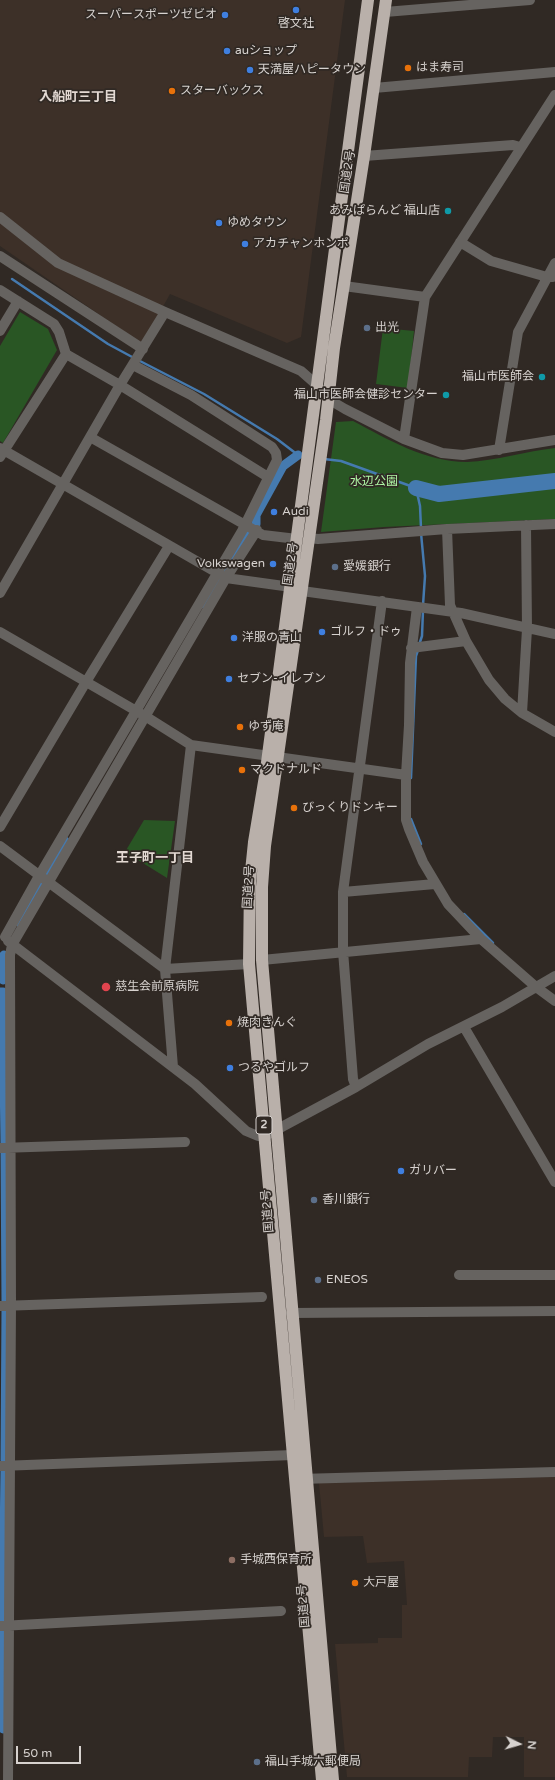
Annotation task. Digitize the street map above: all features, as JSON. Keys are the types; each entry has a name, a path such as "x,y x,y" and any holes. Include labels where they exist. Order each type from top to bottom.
{"highway":[{"name":"国道2号","path":"333,1780 301,1479 293,1455 270,1133 262,960 262,887 274,756 317,440 318,386 368,0"},
{"name":"国道2号","path":"317,440 328,398 386,6"},
{"name":"国道2号","path":"274,756 254,842 251,873 250,964 291,1313 322,1780"}],"street":[{"path":"386,6 530,0"},
{"path":"374,88 555,72"},
{"path":"404,439 425,297 520,147 554,100"},
{"path":"364,156 513,145 520,147"},
{"path":"0,218 58,263 165,312 301,371 318,386 328,398 344,409 404,439 442,453 463,455 555,440"},
{"path":"460,242 491,261 551,277"},
{"path":"0,256 142,350"},
{"path":"499,450 518,332 551,277 555,263"},
{"path":"344,286 425,297"},
{"path":"0,290 54,324 59,332 66,354 120,385 268,477"},
{"path":"0,331 18,301"},
{"path":"0,593 120,385 165,312"},
{"path":"66,354 1,452 221,575 296,589 452,612 555,634"},
{"path":"8,1780 4,1626 5,1466 11,1305 5,1147 5,986 10,954 12,945 43,879 221,575 252,528 268,477 276,460 276,452 272,447 191,395 134,364"},
{"path":"90,437 263,535 318,539 447,529 555,524"},
{"path":"522,713 527,629 526,525"},
{"path":"447,529 450,605 466,641 489,680 505,700 522,713 555,732"},
{"path":"0,827 169,546"},
{"path":"356,1087 353,1079 343,951 343,892 358,769 382,601"},
{"path":"417,606 411,648 406,775 406,820 422,862 448,904 480,939 536,987 555,1001"},
{"path":"0,632 191,745 406,775"},
{"path":"411,648 466,641"},
{"path":"173,1068 165,969 191,745"},
{"path":"0,846 165,969 250,964"},
{"path":"43,879 2,935 12,945 194,1084 246,1131 258,1136 270,1133 356,1087 428,1044 464,1027 555,976"},
{"path":"343,892 435,884"},
{"path":"262,960 480,939"},
{"path":"464,1027 555,1182"},
{"path":"5,1147 185,1142"},
{"path":"459,1275 555,1275"},
{"path":"0,1306 262,1297"},
{"path":"291,1313 555,1311"},
{"path":"5,1466 293,1455"},
{"path":"301,1479 555,1472"},
{"path":"4,1626 281,1612"}],"shaded area":[{"path":"0,0 345,0 301,337 287,343 170,294 142,344 0,246"},
{"path":"555,1477 555,1777 524,1777 524,1737 493,1737 492,1757 469,1757 468,1777 347,1777 335,1644 378,1643 378,1638 402,1638 402,1605 407,1605 404,1561 367,1563 363,1536 324,1537 319,1483"}],"green space":[{"path":"20,312 48,329 57,350 3,443 0,441 0,346"},
{"path":"383,328 414,331 408,388 376,384"},
{"name":"水辺公園","path":"353,421 408,449 452,461 478,461 555,448 555,519 384,527 321,532 336,422"},
{"path":"144,820 175,821 167,878 125,852"}],"waterway":[{"path":"12,279 108,344 134,358"},
{"path":"138,360 204,394 277,439 298,455 305,456"},
{"path":"204,604 246,537 256,524 256,515 283,466 298,455"},
{"path":"324,459 341,461 416,488 420,506 421,528"},
{"path":"416,488 439,494 555,481"},
{"path":"421,533 425,576 423,605"},
{"path":"419,645 422,636 423,610"},
{"path":"411,778 416,656 418,650"},
{"path":"411,819 421,844"},
{"path":"20,923 65,841"},
{"path":"464,914 493,943"},
{"path":"3,980 4,955"},
{"path":"0,992 3,992 5,1143"},
{"path":"5,1150 6,1302"},
{"path":"5,1460 6,1309"},
{"path":"3,1622 5,1469"},
{"path":"3,1629 3,1729"}],"place":[{"name":"啓文社","path":"296,10"},
{"name":"スーパースポーツゼビオ","path":"225,15"},
{"name":"auショップ","path":"227,51"},
{"name":"はま寿司","path":"408,68"},
{"name":"天満屋ハピータウン","path":"250,70"},
{"name":"スターバックス","path":"172,91"},
{"name":"あみぱらんど 福山店","path":"448,211"},
{"name":"ゆめタウン","path":"219,223"},
{"name":"アカチャンホンポ","path":"245,244"},
{"name":"出光","path":"367,328"},
{"name":"福山市医師会","path":"542,377"},
{"name":"福山市医師会健診センター","path":"446,395"},
{"name":"Audi","path":"274,512"},
{"name":"Volkswagen","path":"273,564"},
{"name":"愛媛銀行","path":"335,567"},
{"name":"ゴルフ・ドゥ","path":"322,632"},
{"name":"洋服の青山","path":"234,638"},
{"name":"セブン-イレブン","path":"229,679"},
{"name":"ゆず庵","path":"240,727"},
{"name":"マクドナルド","path":"242,770"},
{"name":"びっくりドンキー","path":"294,808"},
{"name":"慈生会前原病院","path":"106,987"},
{"name":"焼肉きんぐ","path":"229,1023"},
{"name":"つるやゴルフ","path":"230,1068"},
{"name":"ガリバー","path":"401,1171"},
{"name":"香川銀行","path":"314,1200"},
{"name":"ENEOS","path":"318,1280"},
{"name":"手城西保育所","path":"232,1560"},
{"name":"大戸屋","path":"355,1583"},
{"name":"福山手城六郵便局","path":"257,1762"}],"district":[{"name":"入船町三丁目","path":"78,98"},
{"name":"王子町一丁目","path":"155,859"}]}
